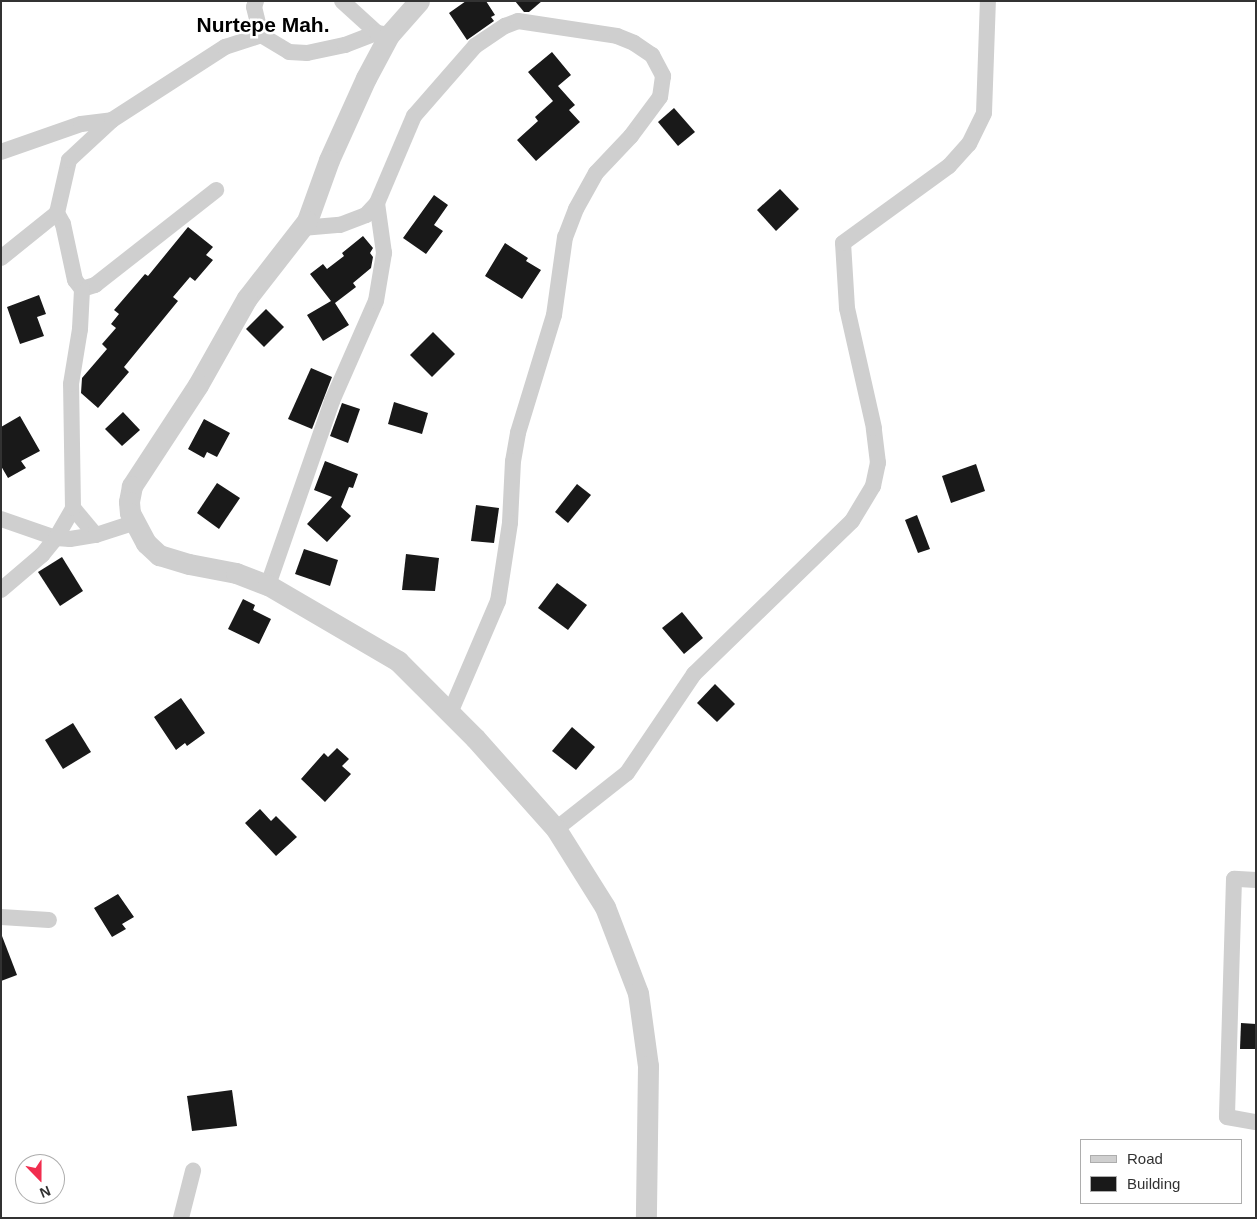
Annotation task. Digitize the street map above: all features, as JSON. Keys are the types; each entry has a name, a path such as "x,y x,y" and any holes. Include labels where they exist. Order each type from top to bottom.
{"street":[{"path":"256,1 254,7 262,35 289,52 307,52 344,45 383,34"},
{"path":"342,1 383,34"},
{"path":"419,1 383,34 362,87 329,160 307,221 247,298 198,385 132,486 129,502 134,523 146,543 159,555 189,564 236,573 268,585 398,661 450,713 556,828 605,907 638,993 648,1066 646,1218"},
{"path":"556,828 627,773 694,674 852,521 873,486 878,463 874,428 847,308 843,243 948,166 969,144 984,113 988,1"},
{"path":"302,228 340,225 366,215 377,203 414,116 475,46 505,26 518,21 617,36 634,43 652,55 662,76 660,97 630,136 596,172 576,209 565,237 554,315 518,433 513,461 510,523 498,601 450,713"},
{"path":"1,258 57,213 69,160 112,120 225,47 262,35"},
{"path":"1,152 81,124 112,120"},
{"path":"82,289 95,285 216,190"},
{"path":"268,585 332,401 376,301 384,253 377,203"},
{"path":"1,590 42,555 56,538 73,508 70,384 80,328 82,289 75,280 63,224 57,213"},
{"path":"73,508 96,536"},
{"path":"1,519 56,538 70,539 96,536 134,523"},
{"path":"1256,880 1234,879 1227,1117 1256,1122"},
{"path":"1,917 49,920"},
{"path":"182,1218 193,1171"}],"building":[{"path":"466,1 486,1 495,15 491,17 494,21 467,40 449,13"},
{"path":"515,1 542,1 529,12 524,12"},
{"path":"552,52 571,75 558,86 575,105 569,110 580,122 536,161 517,140 538,121 535,117 553,101 528,72"},
{"path":"674,108 695,132 678,146 658,122"},
{"path":"780,189 799,209 776,231 757,210"},
{"path":"434,195 448,205 434,225 443,231 426,254 403,238"},
{"path":"188,227 213,247 206,255 213,260 195,281 190,277 173,297 178,301 124,367 129,372 98,408 81,393 82,378 107,349 102,344 116,328 111,324 119,314 114,310 145,274 148,276"},
{"path":"363,236 373,248 370,253 373,257 371,268 353,283 356,287 335,303 349,325 323,341 307,315 331,301 310,274 323,264 327,269 344,256 342,253"},
{"path":"505,243 528,258 526,261 541,270 522,299 485,276"},
{"path":"39,295 46,314 37,317 44,336 20,344 7,307"},
{"path":"266,309 284,327 264,347 246,329"},
{"path":"433,332 455,354 432,377 410,355"},
{"path":"311,368 332,377 312,429 288,419"},
{"path":"394,402 428,413 422,434 388,424"},
{"path":"342,403 360,409 348,443 330,436"},
{"path":"123,412 140,430 122,446 105,429"},
{"path":"20,416 40,451 21,461 26,468 8,478 1,466 1,427"},
{"path":"204,419 230,433 217,457 207,452 204,458 188,449"},
{"path":"325,461 358,474 353,488 349,487 341,507 351,516 327,542 307,524 332,497 314,490"},
{"path":"976,464 985,491 951,503 942,476"},
{"path":"217,483 240,498 219,529 197,513"},
{"path":"577,484 591,495 568,523 555,512"},
{"path":"476,505 499,508 494,543 471,541"},
{"path":"917,515 930,549 918,553 905,520"},
{"path":"304,549 338,560 330,586 295,574"},
{"path":"406,554 439,558 435,591 402,590"},
{"path":"62,557 83,591 60,606 38,572"},
{"path":"557,583 587,605 568,630 538,608"},
{"path":"243,599 255,605 253,610 271,619 259,644 228,629"},
{"path":"682,612 703,638 684,654 662,628"},
{"path":"715,684 735,704 717,722 697,703"},
{"path":"181,698 205,733 187,746 185,743 176,750 154,717"},
{"path":"73,723 91,752 63,769 45,740"},
{"path":"572,727 595,747 576,770 552,751"},
{"path":"337,748 349,759 342,766 351,774 325,802 301,779 324,753 328,757"},
{"path":"260,809 271,821 276,816 297,837 276,856 245,823"},
{"path":"118,894 134,917 122,924 126,929 112,937 94,908"},
{"path":"1,937 17,975 1,981"},
{"path":"1241,1023 1256,1024 1256,1049 1240,1049"},
{"path":"232,1090 237,1126 192,1131 187,1096"}],"district":[{"name":"Nurtepe Mah.","path":"263,25"}]}
